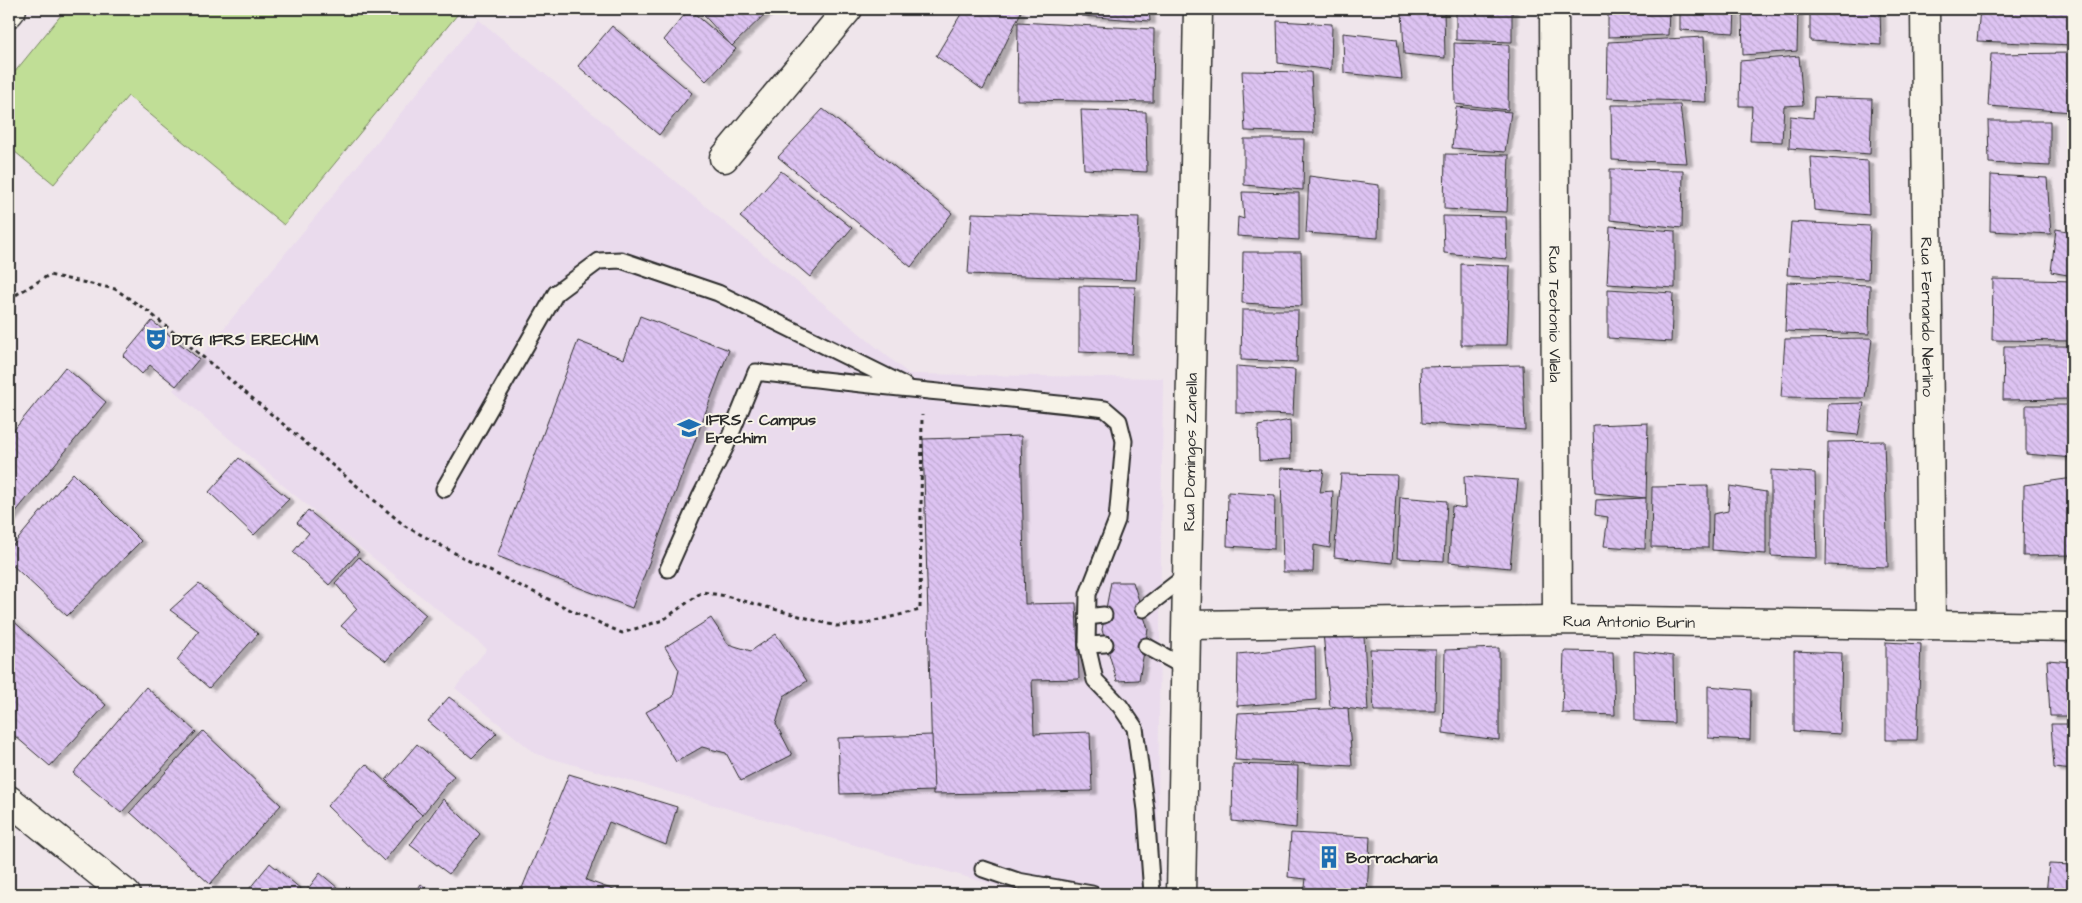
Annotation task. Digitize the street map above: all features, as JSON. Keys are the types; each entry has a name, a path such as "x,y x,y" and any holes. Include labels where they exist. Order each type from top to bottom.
{"street":[{"path":"9,13 12,9"},
{"path":"724,158 848,9"},
{"name":"Rua Domingos Zanella","path":"1181,894 1198,9"},
{"name":"Rua Teotonio Vilela","path":"1554,9 1557,620"},
{"name":"Rua Fernando Nerlino","path":"1925,9 1931,625"},
{"name":"Rua Antonio Burin","path":"1187,625 1557,620 2073,627"},
{"path":"9,800 126,894"}],"lane":[{"path":"444,489 556,293 599,261 621,260 718,293 917,389"},
{"path":"668,569 700,497 726,446 756,372 836,383 917,389 1105,409 1119,421 1124,441 1117,520 1088,594 1087,645 1095,680 1120,706 1135,728 1146,810 1152,894"},
{"path":"1143,609 1188,575"},
{"path":"1087,616 1104,615"},
{"path":"1087,645 1105,644"},
{"path":"1146,646 1186,668"},
{"path":"983,869 1018,881 1092,894"}],"path":[{"path":"9,300 48,275 115,289 157,318 405,526 475,564 573,612 622,633 663,620 702,592 726,596 836,626 862,624 920,610 917,389"}],"shaded area":[{"name":"IFRS - Campus Erechim","path":"478,19 909,374 1163,378 1157,894 1026,894 536,754 455,688 487,649 292,493 173,390"}],"green space":[{"path":"66,9 462,9 284,225 128,96 54,184 9,147 9,79"}],"building":[{"path":"689,9 736,49 706,81 664,40"},
{"path":"698,9 770,9 732,46"},
{"path":"964,9 1017,9 1021,12 983,90 936,56"},
{"path":"1082,9 1149,9 1150,21 1082,16"},
{"path":"1402,9 1444,9 1445,58 1404,54"},
{"path":"1456,9 1512,9 1512,42 1456,40"},
{"path":"1608,9 1669,9 1668,35 1608,37"},
{"path":"1680,9 1735,9 1734,33 1680,30"},
{"path":"1742,9 1798,9 1797,51 1743,55"},
{"path":"1810,9 1880,9 1881,45 1810,41"},
{"path":"1980,9 2073,9 2073,45 1977,41"},
{"path":"1277,21 1332,24 1331,70 1278,63"},
{"path":"1018,22 1154,29 1153,102 1017,100"},
{"path":"612,26 692,93 659,135 578,66"},
{"path":"1343,33 1397,39 1402,79 1344,73"},
{"path":"1704,37 1706,102 1607,98 1608,42"},
{"path":"1454,43 1509,45 1508,110 1455,104"},
{"path":"2073,53 2073,112 1988,106 1991,54"},
{"path":"1799,56 1803,105 1784,106 1782,142 1750,141 1752,106 1739,106 1740,61"},
{"path":"1242,71 1311,72 1314,133 1245,131"},
{"path":"1814,97 1872,99 1870,154 1789,148 1790,116 1813,118"},
{"path":"1611,105 1680,105 1687,163 1612,160"},
{"path":"1456,107 1511,112 1505,152 1452,148"},
{"path":"823,109 952,213 911,267 778,157"},
{"path":"1081,110 1146,112 1147,172 1084,169"},
{"path":"1988,121 2050,121 2050,166 1989,163"},
{"path":"1244,139 1304,139 1303,190 1244,185"},
{"path":"1445,154 1509,155 1507,212 1444,209"},
{"path":"1811,157 1868,161 1869,215 1814,210"},
{"path":"1610,169 1683,170 1682,228 1610,220"},
{"path":"781,171 852,228 810,277 740,217"},
{"path":"1991,175 2047,178 2051,234 1990,231"},
{"path":"1309,176 1379,185 1378,238 1306,233"},
{"path":"1242,192 1299,193 1299,240 1237,236 1238,217 1244,219"},
{"path":"972,213 1139,218 1136,280 968,274"},
{"path":"1443,216 1506,217 1507,259 1444,253"},
{"path":"1791,222 1870,226 1868,279 1787,275"},
{"path":"1610,226 1675,231 1675,288 1607,284"},
{"path":"2056,229 2073,232 2073,276 2051,272"},
{"path":"1243,252 1301,252 1302,306 1242,303"},
{"path":"1461,264 1510,266 1507,345 1461,345"},
{"path":"1993,279 2073,281 2073,341 1992,340"},
{"path":"1787,282 1870,285 1869,334 1785,331"},
{"path":"1079,286 1135,287 1132,354 1079,352"},
{"path":"1608,289 1673,293 1671,342 1608,338"},
{"path":"1242,310 1298,310 1297,362 1241,360"},
{"path":"640,316 729,350 632,608 497,556 578,341 624,359"},
{"name":"DTG IFRS ERECHIM","path":"152,321 199,359 176,386 150,365 142,374 123,356"},
{"path":"1872,338 1865,398 1781,397 1785,339"},
{"path":"2004,346 2073,346 2073,399 2003,400"},
{"path":"1523,365 1525,430 1422,423 1420,367"},
{"path":"1236,366 1295,370 1293,415 1236,413"},
{"path":"65,367 106,402 9,520 9,436"},
{"path":"1864,403 1858,435 1827,432 1828,404"},
{"path":"2026,405 2073,405 2073,458 2026,454"},
{"path":"1290,420 1291,459 1259,461 1258,426"},
{"path":"1648,423 1646,498 1595,493 1593,425"},
{"path":"1021,436 1025,604 1076,603 1079,679 1032,680 1034,734 1090,732 1092,791 933,794 923,439"},
{"path":"1884,441 1888,567 1826,565 1828,442"},
{"path":"239,458 289,499 254,535 209,492"},
{"path":"1281,468 1324,470 1320,492 1333,491 1330,548 1314,545 1313,572 1283,572"},
{"path":"1771,470 1815,473 1817,558 1771,556"},
{"path":"73,473 141,541 67,616 9,562 9,550"},
{"path":"1341,474 1397,475 1392,563 1334,557"},
{"path":"1464,476 1518,480 1510,568 1449,562 1452,506 1465,508"},
{"path":"2073,478 2071,555 2023,556 2024,485"},
{"path":"1708,486 1708,548 1651,547 1652,487"},
{"path":"1730,486 1766,492 1766,554 1712,550 1713,514 1728,511"},
{"path":"1228,492 1275,495 1274,549 1227,546"},
{"path":"1400,497 1447,501 1444,561 1397,558"},
{"path":"1646,498 1645,549 1604,546 1608,517 1595,515 1596,500"},
{"path":"308,510 359,552 329,585 293,552 309,533 297,523"},
{"path":"359,557 426,615 386,661 341,626 357,609 335,583"},
{"path":"1111,582 1133,582 1148,629 1139,680 1117,681 1102,630"},
{"path":"199,584 258,634 209,688 177,660 199,631 170,610"},
{"path":"9,617 106,705 50,766 9,731"},
{"path":"711,618 728,644 751,651 776,634 807,681 784,696 776,724 792,755 741,781 726,753 702,747 676,762 646,712 673,697 679,670 665,647"},
{"path":"1323,633 1364,636 1368,711 1330,706"},
{"path":"1886,642 1921,644 1917,740 1886,740"},
{"path":"1315,646 1316,700 1237,706 1238,654"},
{"path":"1499,648 1499,740 1443,733 1445,650"},
{"path":"1370,649 1436,650 1435,711 1374,711"},
{"path":"1564,651 1613,652 1615,715 1562,713"},
{"path":"1634,651 1673,656 1674,723 1635,721"},
{"path":"1794,651 1842,653 1840,734 1794,731"},
{"path":"2047,660 2073,662 2073,716 2050,716"},
{"path":"1708,686 1751,690 1750,740 1708,738"},
{"path":"146,687 196,732 121,813 73,773"},
{"path":"449,697 497,733 472,758 428,721"},
{"path":"1348,708 1352,766 1235,760 1238,713"},
{"path":"2051,724 2073,724 2073,770 2054,768"},
{"path":"203,731 281,805 210,884 130,812"},
{"path":"932,735 934,791 840,794 838,738"},
{"path":"417,744 454,776 422,815 386,780"},
{"path":"366,764 422,815 384,861 327,806"},
{"path":"1233,764 1298,766 1296,828 1232,821"},
{"path":"569,774 677,807 666,845 609,822 586,880 625,894 520,893"},
{"path":"443,799 480,834 449,874 410,845"},
{"name":"Borracharia","path":"1291,833 1370,837 1367,894 1304,894 1306,879 1288,877"},
{"path":"270,863 302,890 298,894 245,894"},
{"path":"2049,864 2073,865 2073,894 2046,894"},
{"path":"320,873 345,894 304,894"},
{"path":"421,884 434,894 414,894"}],"place":[{"name":"DTG IFRS ERECHIM","path":"156,339"},
{"name":"IFRS - Campus Erechim","path":"689,428"},
{"name":"Borracharia","path":"1329,857"}]}
